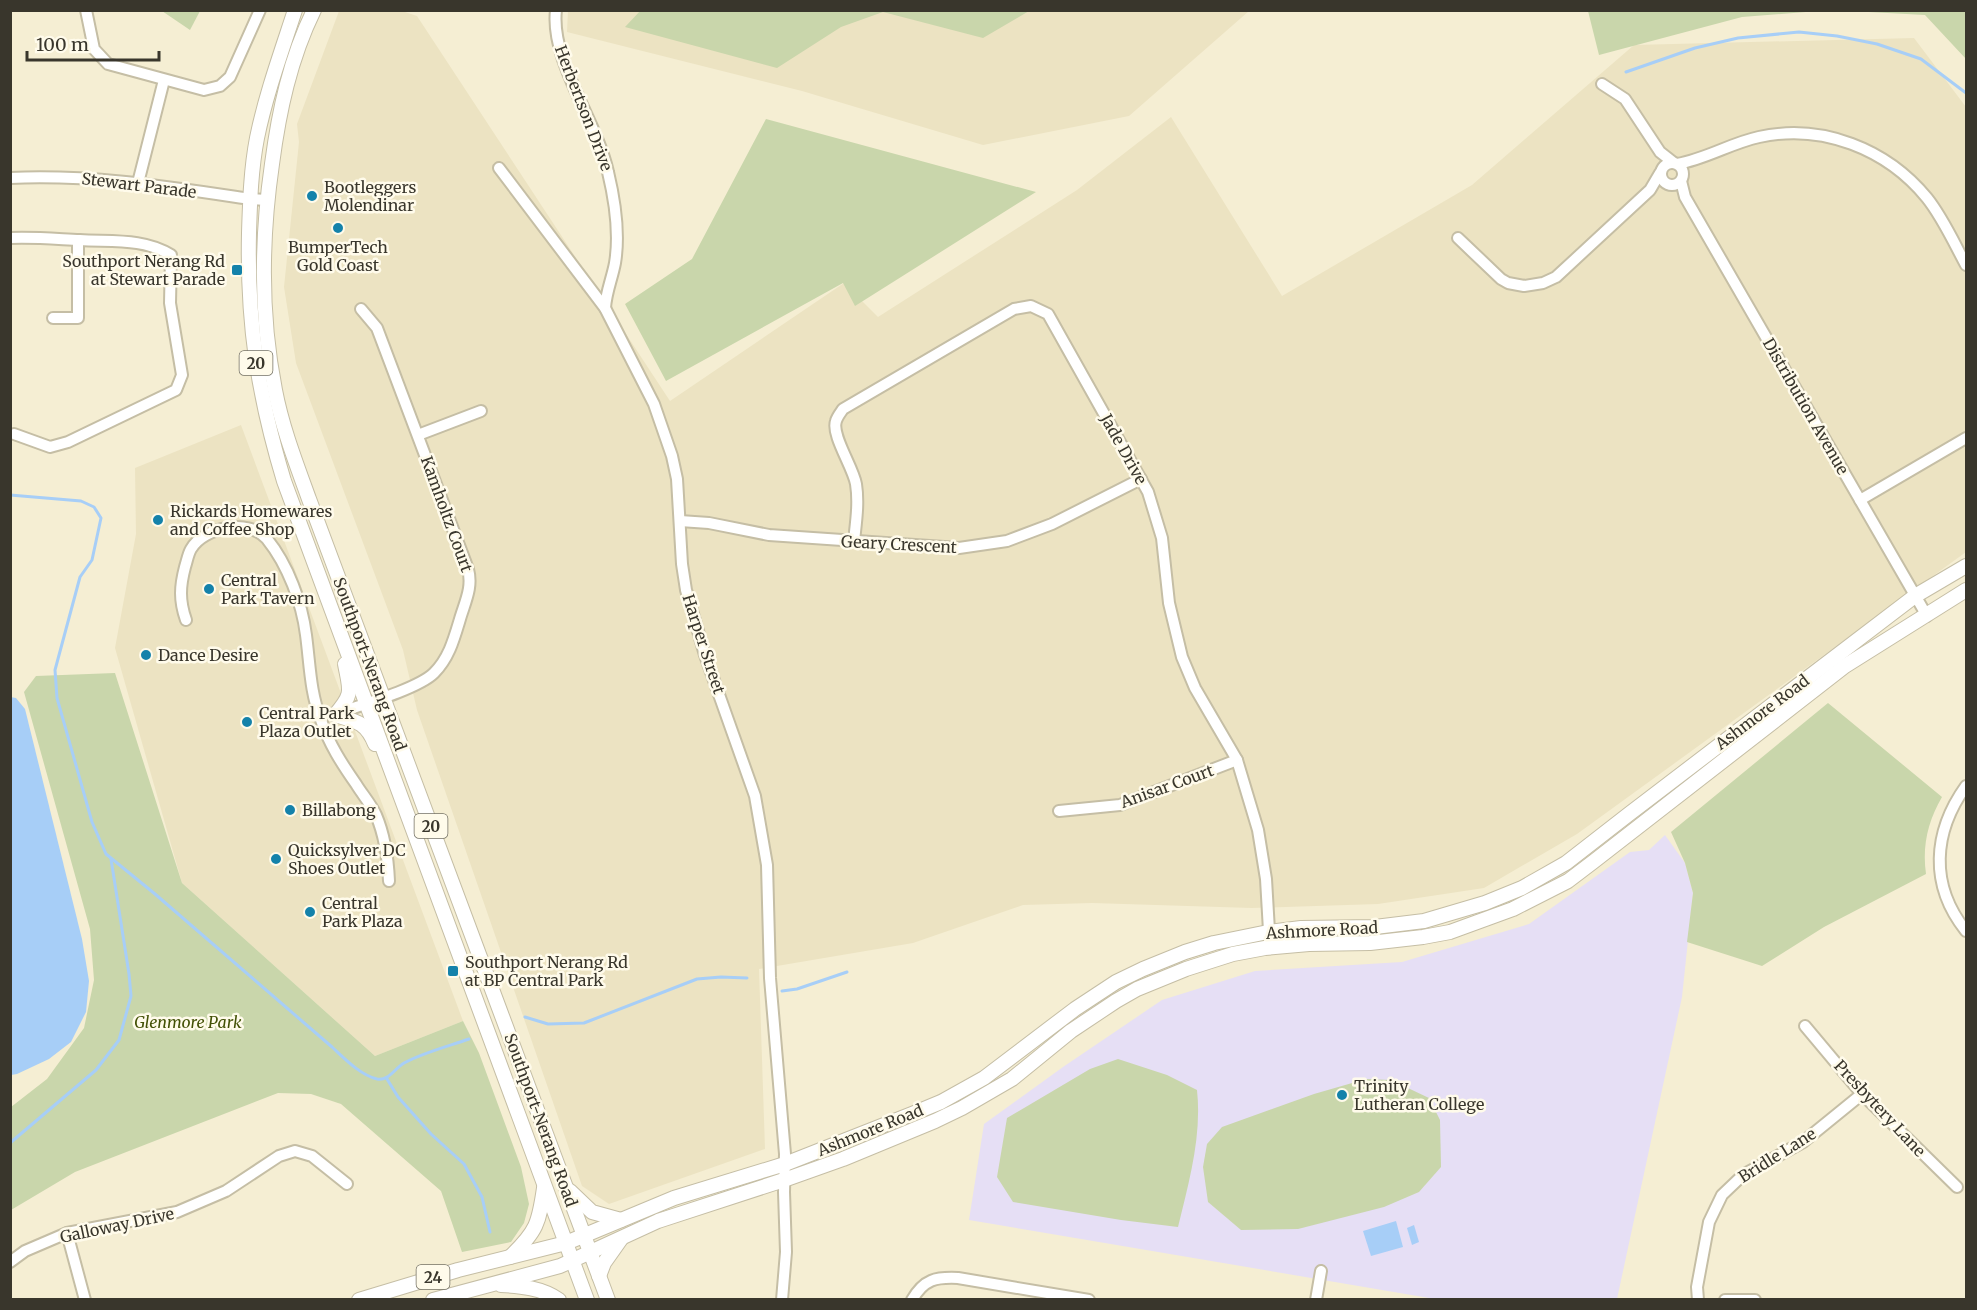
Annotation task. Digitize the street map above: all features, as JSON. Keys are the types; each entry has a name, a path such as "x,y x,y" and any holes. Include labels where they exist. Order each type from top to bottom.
{"main road":[{"name":"Southport-Nerang Road","path":"295,10 264,107 252,173 250,199 249,295 256,366 266,417 284,481 587,1299"},
{"name":"Southport-Nerang Road","path":"314,10 296,53 282,101 267,200 262,260 263,301 268,348 280,414 382,697 608,1299"},
{"name":"Ashmore Road","path":"358,1299 584,1237 696,1191 785,1164 912,1114 972,1085 1006,1063 1083,1003 1116,982 1143,969 1214,943 1302,928 1375,927 1424,921 1468,909 1522,888 1589,846 1915,596 1966,566"},
{"name":"Ashmore Road","path":"432,1299 572,1261 658,1221 843,1159 962,1108 1012,1079 1071,1031 1137,989 1205,962 1233,954 1270,948 1309,944 1370,943 1450,932 1481,922 1540,896 1593,862 1845,666 1966,590"},
{"path":"345,645 345,664 350,692 346,701 334,715 362,724 371,734 378,750 386,756"},
{"path":"509,1258 535,1230 545,1185"},
{"path":"565,1185 592,1212 621,1220"},
{"path":"599,1276 604,1263 622,1237"},
{"path":"493,1284 546,1292 559,1299"}],"street":[{"path":"86,10 91,43 103,60 113,67 204,90 216,88 230,77 260,10"},
{"name":"Herbertson Drive","path":"556,10 554,25 560,49 599,141 610,178 616,219 615,264 606,293 605,308"},
{"path":"138,183 164,80"},
{"path":"1602,84 1625,99 1660,152 1682,170 1676,182"},
{"path":"1458,238 1501,279 1516,285 1539,284 1561,272 1650,190 1666,164 1694,161 1750,140 1783,134 1814,135 1857,146 1889,162 1917,187 1935,209 1966,265"},
{"path":"1660,152 1662,180 1676,182"},
{"path":"1650,190 1676,182 1694,161"},
{"name":"Harper Street","path":"499,168 605,308 654,404 666,434 677,479 684,573 694,622 755,796 767,865 770,978 785,1164 786,1252 782,1299"},
{"name":"Stewart Parade","path":"10,178 57,177 138,183 267,200"},
{"name":"Distribution Avenue","path":"1676,182 1927,616"},
{"path":"10,238 43,237 131,242 158,247 171,255 170,303 182,375 176,390 68,442 50,447 14,434"},
{"path":"52,318 78,318 78,240"},
{"name":"Jade Drive","path":"854,541 858,507 856,482 836,434 835,422 843,409 1014,309 1031,306 1048,314 1148,492 1162,538 1170,603 1182,657 1195,688 1238,760 1258,830 1266,879 1270,948"},
{"name":"Kamholtz Court","path":"320,719 411,687 434,673 450,651 470,587 468,569 377,328 361,309"},
{"path":"418,435 481,411"},
{"path":"1860,500 1966,438"},
{"name":"Geary Crescent","path":"680,521 709,523 769,535 959,548 1007,541 1052,524 1141,479"},
{"path":"186,620 181,605 180,589 189,553 195,544 207,535 229,527 244,527 262,534 283,565 301,611 311,687 320,719 338,757 376,815 386,849 388,881"},
{"name":"Anisar Court","path":"1059,811 1120,805 1238,760"},
{"path":"1966,786 1952,808 1945,826 1939,863 1941,878 1952,909 1966,931"},
{"name":"Presbytery Lane","path":"1806,1026 1862,1094 1957,1187"},
{"name":"Bridle Lane","path":"1698,1299 1697,1287 1709,1222 1722,1195 1743,1175 1803,1142 1862,1094"},
{"name":"Galloway Drive","path":"10,1262 25,1251 67,1233 177,1212 226,1191 279,1156 295,1151 312,1156 347,1184"},
{"path":"67,1233 85,1299"},
{"path":"1316,1299 1321,1272"},
{"path":"912,1299 919,1287 938,1277 958,1278 1053,1296 1089,1299"},
{"path":"1725,1299 1755,1299"}],"shaded area":[{"path":"568,10 1249,11 1129,116 983,145 802,91 567,32"},
{"path":"339,11 402,11 417,16 670,401 844,283 878,317 1077,190 1171,117 1282,296 1472,185 1634,45 1914,38 1966,107 1966,552 1577,834 1484,888 1378,904 1252,908 1092,903 1023,905 913,943 759,969 765,1149 609,1204 582,1186 417,710 403,650 296,363 284,287 299,142 297,124"},
{"path":"241,425 463,1021 375,1056 182,883 115,648 136,534 135,468"},
{"name":"Trinity Lutheran College","path":"1665,835 1685,863 1693,893 1682,997 1617,1299 1435,1299 969,1220 984,1124 1162,1000 1255,971 1402,962 1529,924 1630,852 1649,850"}],"green space":[{"path":"641,10 1029,11 983,38 883,12 841,27 777,68 625,27"},
{"path":"1588,10 1818,11 1742,17 1599,55"},
{"path":"162,11 200,11 190,30"},
{"path":"1850,11 1966,11 1966,59 1925,15"},
{"path":"766,119 1036,192 855,306 843,283 666,381 625,304 692,259"},
{"name":"Glenmore Park","path":"115,673 182,883 375,1056 463,1021 479,1053 521,1167 529,1204 524,1223 511,1242 462,1252 441,1191 341,1104 311,1094 278,1093 75,1172 11,1210 11,1107 47,1079 84,1028 94,980 90,929 24,692 36,676"},
{"path":"1828,703 1942,797 1927,834 1926,874 1824,927 1762,966 1687,942 1693,893 1685,863 1671,832"},
{"path":"1118,1059 1167,1075 1197,1090 1196,1142 1178,1227 1013,1202 997,1177 1007,1118 1090,1069"},
{"path":"1366,1079 1391,1080 1429,1098 1440,1120 1441,1167 1419,1192 1384,1207 1298,1229 1241,1230 1208,1202 1203,1167 1207,1144 1222,1127 1314,1094"}],"water":[{"path":"10,697 16,698 25,709 82,939 89,981 86,1012 71,1042 49,1059 11,1075"},
{"path":"1396,1221 1403,1247 1371,1256 1363,1231"},
{"path":"1414,1225 1419,1242 1412,1245 1407,1228"}],"waterway":[{"path":"1626,72 1695,48 1738,38 1799,32 1837,36 1877,44 1921,59 1966,93"},
{"path":"10,495 81,501 94,507 101,518 92,560 80,577 55,670 57,698 92,822 106,854 364,1074 377,1079 385,1078 411,1059 469,1039"},
{"path":"10,1143 96,1070 119,1040 131,996 111,859"},
{"path":"782,991 797,989 847,972"},
{"path":"525,1017 548,1024 584,1023 697,979 747,978"},
{"path":"387,1079 398,1097 431,1134 464,1164 482,1197 490,1232"}],"place":[{"name":"Bootleggers Molendinar","path":"312,196"},
{"name":"BumperTech Gold Coast","path":"338,228"},
{"name":"Southport Nerang Rd at Stewart Parade","path":"237,270"},
{"name":"Rickards Homewares and Coffee Shop","path":"158,520"},
{"name":"Central Park Tavern","path":"209,589"},
{"name":"Dance Desire","path":"146,655"},
{"name":"Central Park Plaza Outlet","path":"247,722"},
{"name":"Billabong","path":"290,810"},
{"name":"Quicksylver DC Shoes Outlet","path":"276,859"},
{"name":"Central Park Plaza","path":"310,912"},
{"name":"Southport Nerang Rd at BP Central Park","path":"453,971"},
{"name":"Trinity Lutheran College","path":"1342,1095"}]}
